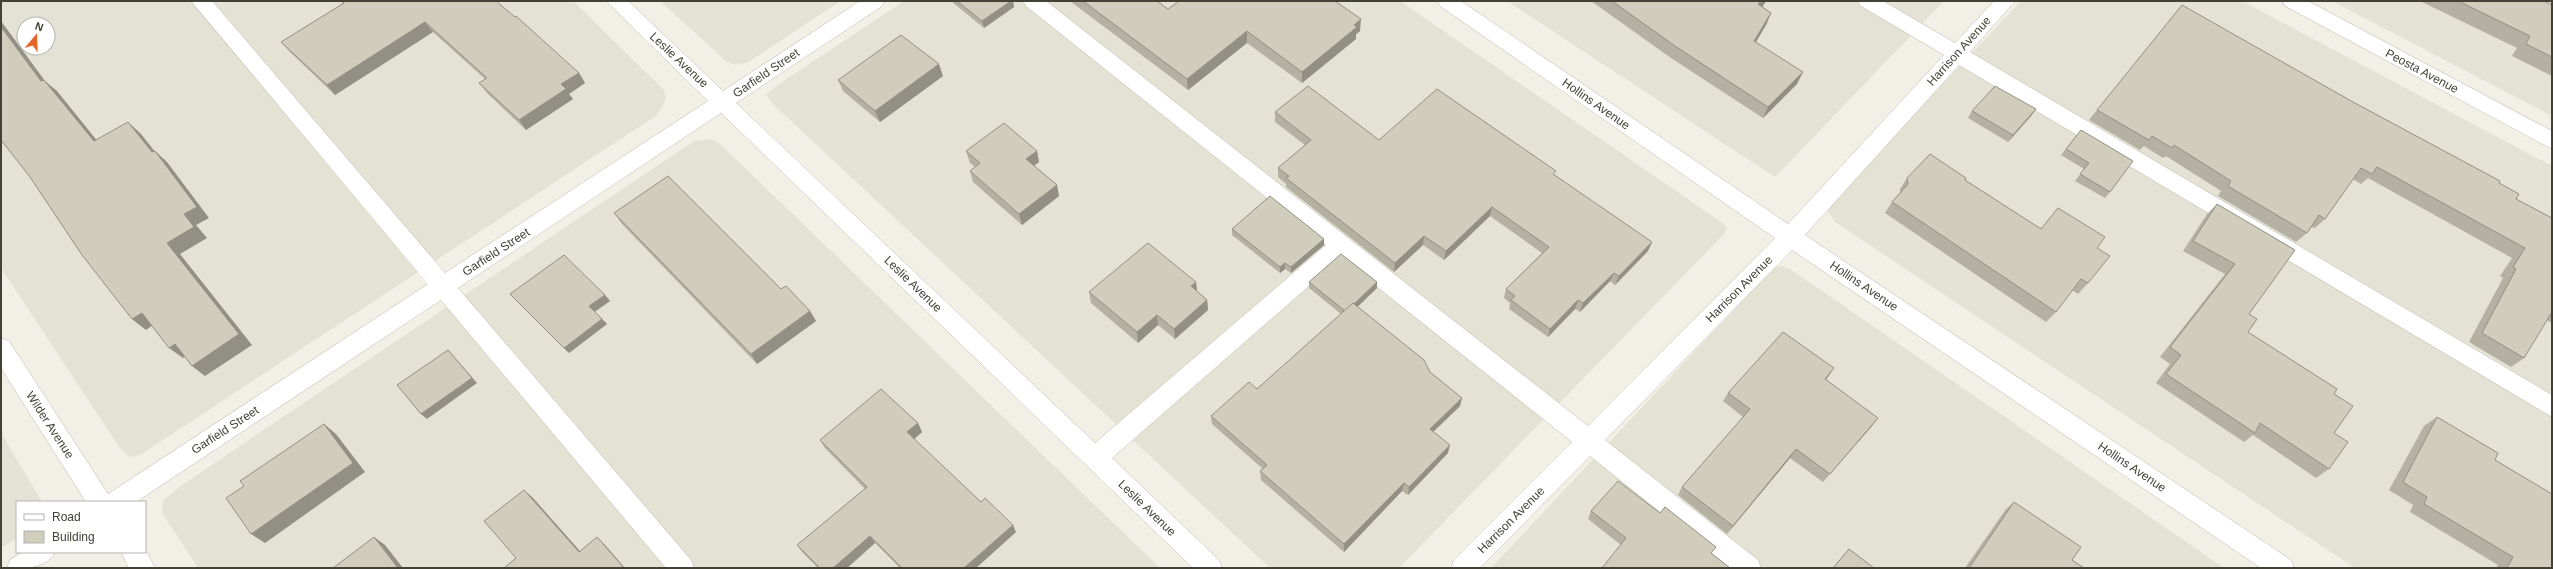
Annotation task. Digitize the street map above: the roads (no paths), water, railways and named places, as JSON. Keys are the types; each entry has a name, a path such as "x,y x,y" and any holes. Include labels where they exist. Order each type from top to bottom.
{"street":[{"path":"201,1 682,568"},
{"name":"Leslie Avenue","path":"616,1 1210,568"},
{"name":"Garfield Street","path":"118,501 875,1"},
{"path":"1033,1 1749,568"},
{"name":"Hollins Avenue","path":"1447,1 1790,237 2282,568"},
{"path":"1868,1 2552,407"},
{"name":"Harrison Avenue","path":"1463,568 1790,237 2005,1"},
{"name":"Peosta Avenue","path":"2292,1 2552,141"},
{"path":"1095,458 1341,245"},
{"name":"Wilder Avenue","path":"1,348 99,501"},
{"path":"19,568 42,553"},
{"path":"134,553 143,568"}]}
